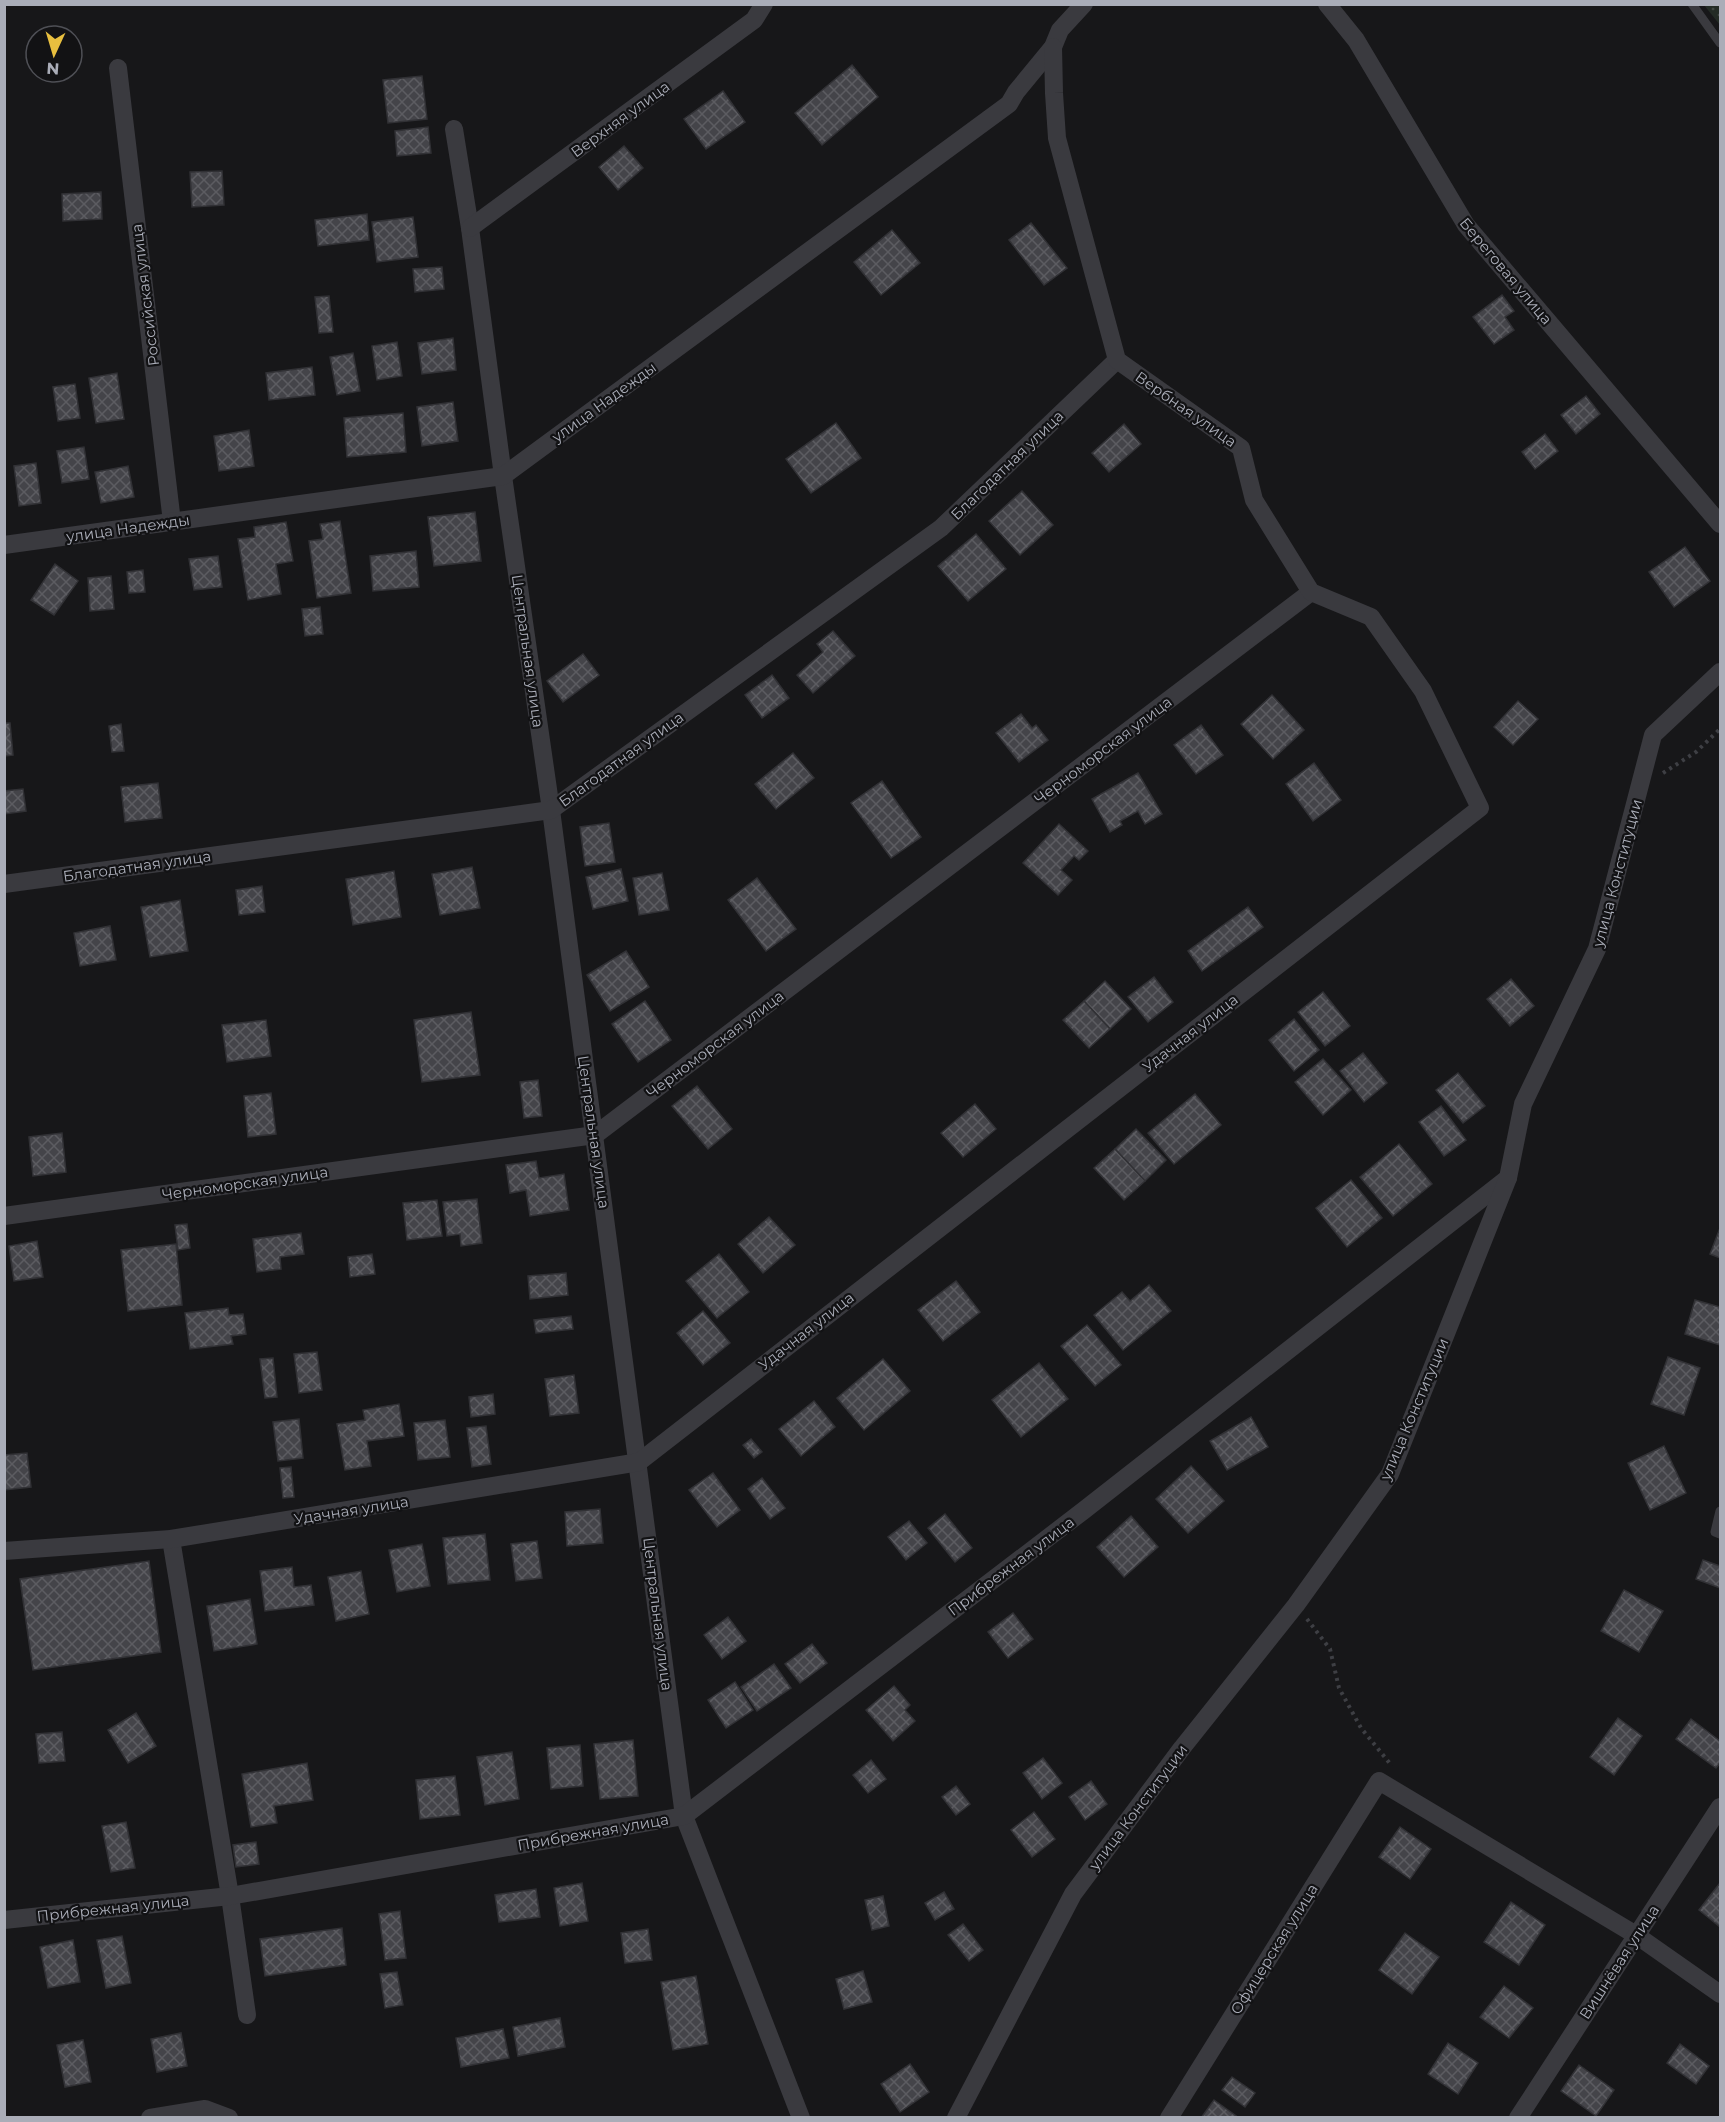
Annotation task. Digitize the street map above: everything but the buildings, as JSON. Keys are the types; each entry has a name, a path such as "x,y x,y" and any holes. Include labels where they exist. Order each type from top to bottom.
{"street":[{"name":"Верхняя улица","path":"470,228 754,20 764,4"},
{"name":"улица Надежды","path":"4,545 503,476 1009,104 1053,47 1060,30 1084,4"},
{"name":"Береговая улица","path":"1327,4 1356,40 1466,225 1718,520"},
{"path":"1053,47 1057,138 1117,360"},
{"name":"Российская улица","path":"118,68 172,522"},
{"name":"Центральная улица","path":"454,129 470,228 551,810 684,1816 801,2118"},
{"name":"Вербная улица","path":"1117,360 1240,448 1254,500 1311,592"},
{"name":"Благодатная улица","path":"4,884 551,810 941,528 1117,360"},
{"name":"Удачная улица","path":"4,1551 171,1539 639,1462 1480,808 1423,691 1371,617 1311,592"},
{"name":"Черноморская улица","path":"4,1216 595,1135 1311,592"},
{"name":"улица Конституции","path":"956,2118 1074,1894 1182,1748 1296,1605 1390,1474 1509,1178 1523,1104 1597,949 1653,735 1720,672"},
{"name":"Прибрежная улица","path":"4,1920 230,1896 684,1816 1083,1511 1509,1178"},
{"path":"171,1539 230,1896 247,2015"},
{"name":"Офицерская улица","path":"1169,2118 1379,1781 1399,1793"},
{"path":"1399,1793 1636,1935 1720,1994"},
{"name":"Вишнёвая улица","path":"1518,2118 1720,1807"},
{"path":"150,2118 205,2109 229,2118"}],"lane":[{"path":"1692,4 1720,43"},
{"path":"1720,1511 1715,1532 1720,1534"}],"path":[{"path":"1640,789 1696,752 1720,729"},
{"path":"1296,1605 1330,1649 1339,1688 1361,1728 1394,1768 1399,1793"}],"shaded area":[{"path":"1704,5 1720,5 1720,25"}]}
